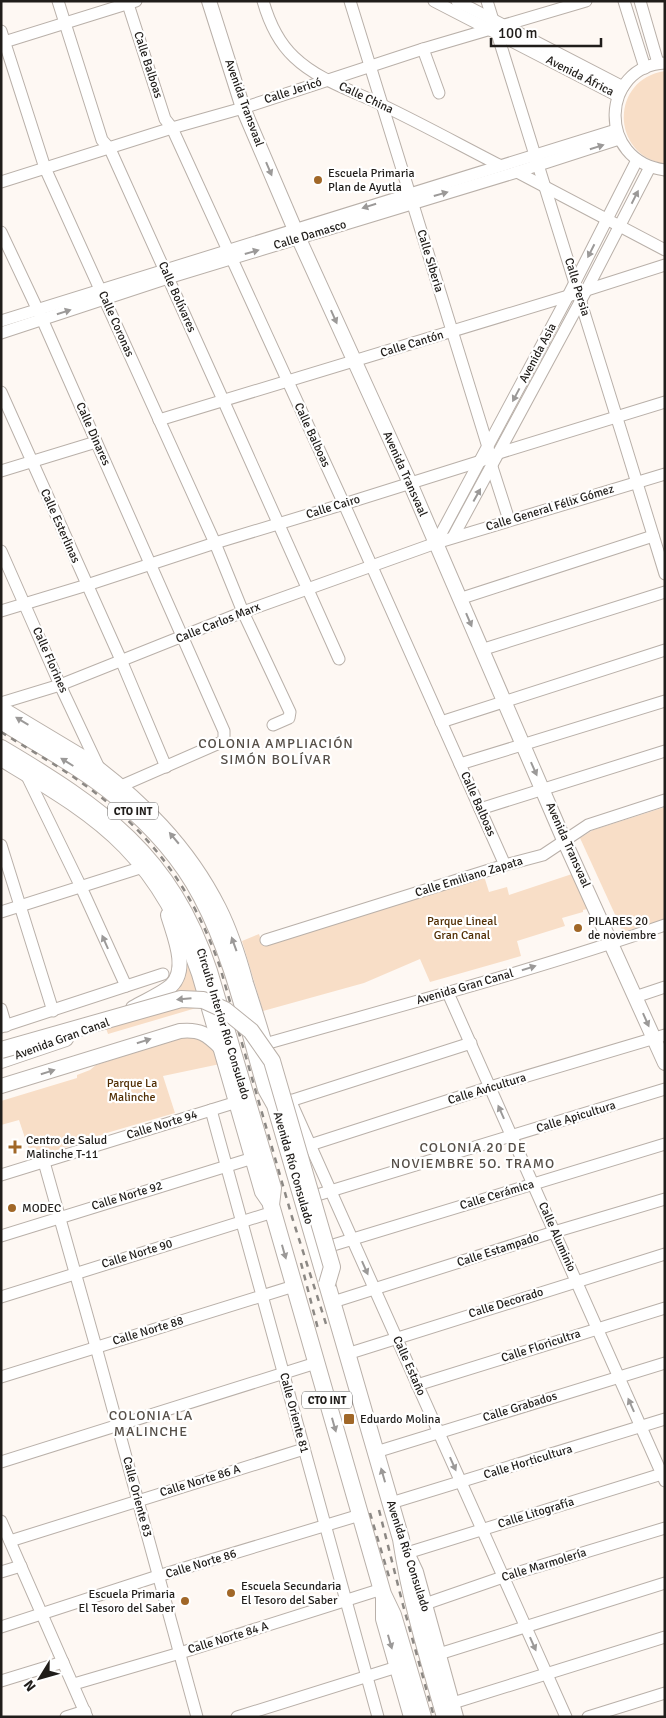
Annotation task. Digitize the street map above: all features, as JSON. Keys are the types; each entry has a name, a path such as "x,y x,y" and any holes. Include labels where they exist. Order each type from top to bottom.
{"highway":[{"name":"Circuito Interior Río Consulado","path":"1,721 94,780 123,802 151,828 178,860 200,895 241,982 251,1016 266,1089 283,1103"},
{"name":"Circuito Interior Río Consulado","path":"1,748 63,786 119,828 136,844 163,877 183,908 204,955 210,992 219,1024 273,1188 272,1209"},
{"path":"1,1050 181,999 203,1000 225,1010 251,1031 272,1062 332,1268 327,1284"},
{"name":"Avenida Río Consulado","path":"283,1103 327,1284 404,1546"},
{"name":"CTO INT","path":"272,1209 382,1592 394,1615 423,1717"},
{"name":"CTO INT","path":"404,1546 406,1572 416,1615 451,1712"}],"main road":[{"name":"Avenida Transvaal","path":"209,1 243,108 297,234 410,483 564,840 635,997 659,1037 665,1063"},
{"name":"CTO INT","path":"1,708 99,768 121,786 170,833 199,872 226,924 237,952 241,982"},
{"name":"CTO INT","path":"1,759 88,815 125,847 143,867 175,915 210,992"},
{"name":"Avenida Gran Canal","path":"1,1061 88,1031 113,1020 170,987 177,979 180,964 164,898"},
{"name":"Avenida Río Consulado","path":"251,1016 265,1044 283,1103"},
{"name":"CTO INT","path":"219,1024 221,1048 236,1102 262,1192 272,1209"},
{"name":"Avenida Gran Canal","path":"1,1086 180,1031 200,1032 212,1039 221,1048"},
{"name":"Avenida Río Consulado","path":"404,1546 416,1572 439,1654 451,1712"},
{"name":"CTO INT","path":"382,1592 383,1619 411,1717"}],"street":[{"name":"Calle Bolívares","path":"58,1 102,140 110,148 338,659"},
{"name":"Calle China","path":"263,1 273,29 284,46 309,70 381,104 499,165"},
{"name":"Calle Siberia","path":"350,1 509,520"},
{"name":"Avenida África","path":"434,1 497,28 621,91"},
{"name":"Avenida África","path":"457,1 497,28"},
{"name":"Calle Persia","path":"487,1 575,280"},
{"name":"Calle Jericó","path":"1,182 172,128 243,108 423,49 586,1"},
{"path":"624,1 645,68"},
{"path":"640,1 662,63 645,68 633,76 621,91 614,112 618,134 627,151 636,160 650,167 665,170"},
{"path":"2,38 64,23 131,2"},
{"name":"Calle Balboas","path":"131,2 165,119 172,128 344,504 505,865"},
{"name":"Calle Coronas","path":"2,38 44,168 103,294 243,612 290,712 289,718 273,725"},
{"path":"423,49 440,93"},
{"name":"Calle Damasco","path":"1,333 40,315 410,198 499,165 537,160 618,134"},
{"name":"Calle Damasco","path":"410,198 517,172 537,160"},
{"name":"Avenida Asia","path":"579,294 575,280 636,160"},
{"name":"Avenida Asia","path":"436,543 490,457 579,294 620,226 650,167"},
{"path":"517,172 665,250"},
{"name":"Calle Dinares","path":"1,232 40,315 224,731 224,741 166,767"},
{"name":"Calle Cantón","path":"159,420 579,294 665,265"},
{"name":"Calle Persia","path":"579,294 665,574"},
{"name":"Calle Damasco","path":"1,321 40,315"},
{"name":"Calle Esterlinas","path":"1,392 121,660 166,767"},
{"name":"Calle Cairo","path":"1,610 87,585 214,543 344,504 665,402"},
{"path":"1,471 96,442"},
{"name":"Avenida Asia","path":"453,537 490,457"},
{"name":"Calle General Félix Gómez","path":"436,543 665,474"},
{"path":"459,599 653,536"},
{"name":"Calle Carlos Marx","path":"1,704 60,685 243,612 436,543"},
{"name":"Calle Florines","path":"1,551 99,768"},
{"path":"481,650 665,592"},
{"path":"441,722 504,700 665,650"},
{"path":"460,764 665,701"},
{"path":"480,809 665,751"},
{"path":"121,786 166,767"},
{"path":"26,774 81,887 126,986"},
{"name":"Calle Emiliano Zapata","path":"266,940 505,865 543,855 588,825 665,800"},
{"path":"1,845 53,1011"},
{"path":"1,912 143,867"},
{"name":"Avenida Gran Canal","path":"265,1044 611,944 665,925"},
{"path":"1,1009 4,1027 163,974"},
{"path":"635,997 665,987"},
{"name":"Calle Aluminio","path":"448,992 664,1476"},
{"name":"Calle Avicultura","path":"310,1145 490,1087 659,1037"},
{"path":"283,1103 471,1043"},
{"name":"Calle Apicultura","path":"314,1196 665,1089"},
{"name":"Calle Norte 94","path":"1,1175 236,1102"},
{"name":"Calle Estaño","path":"283,1103 310,1145 566,1717"},
{"name":"Calle Oriente 81","path":"211,1110 378,1717"},
{"name":"Calle Cerámica","path":"330,1246 665,1144"},
{"name":"Calle Norte 92","path":"1,1236 59,1216 253,1158"},
{"name":"Calle Oriente 83","path":"44,1162 197,1717"},
{"name":"Calle Estampado","path":"332,1302 665,1199"},
{"name":"Calle Norte 90","path":"1,1296 242,1222 272,1209"},
{"name":"Calle Decorado","path":"347,1354 396,1337 665,1254"},
{"name":"Calle Norte 88","path":"1,1378 294,1286"},
{"name":"Calle Floricultra","path":"417,1385 665,1308"},
{"path":"1,1462 316,1362"},
{"name":"Calle Grabados","path":"376,1452 665,1363"},
{"name":"Calle Horticultura","path":"391,1503 665,1419"},
{"name":"Calle Norte 86 A","path":"10,1541 304,1449"},
{"name":"Calle Litografía","path":"404,1546 482,1529 664,1476"},
{"name":"Calle Norte 86","path":"1,1627 158,1576 360,1515"},
{"path":"1,1522 86,1714 66,1717"},
{"name":"Calle Marmolería","path":"424,1604 503,1577 665,1528"},
{"path":"1,1572 21,1566"},
{"path":"439,1654 665,1583"},
{"name":"Calle Norte 84 A","path":"74,1684 346,1601 382,1592"},
{"path":"451,1712 547,1674 665,1637"},
{"path":"1,1680 63,1662"},
{"path":"237,1717 397,1667"},
{"path":"588,1717 665,1693"}],"green space":[{"path":"665,71 665,164 647,158 634,147 626,133 624,117 626,102 634,88 647,77"},
{"path":"665,807 665,919 623,932 580,838 593,830"},
{"name":"Parque Lineal Gran Canal","path":"572,874 587,909 562,918 565,926 517,941 521,956 430,982 420,959 364,983 263,1011 242,941 259,934 263,946 484,876 489,892 507,887 509,895"},
{"path":"189,959 203,1006 108,1034 106,1028 173,989"},
{"name":"Parque La Malinche","path":"209,1034 220,1064 163,1076 175,1113 110,1132 32,1159 19,1120 1,1125 1,1101 77,1078 77,1075 90,1070 96,1065 180,1038"}],"railway":[{"path":"1,732 82,783 128,821 166,864 197,912 220,967 292,1217 327,1327"},
{"path":"301,1263 318,1329"},
{"path":"379,1510 434,1717"},
{"path":"370,1513 390,1580"}],"place":[{"name":"Escuela Primaria Plan de Ayutla","path":"318,180"},
{"name":"PILARES 20 de noviembre","path":"578,928"},
{"name":"Centro de Salud Malinche T-11","path":"15,1147"},
{"name":"MODEC","path":"12,1208"},
{"name":"Eduardo Molina","path":"349,1419"},
{"name":"Escuela Secundaria El Tesoro del Saber","path":"231,1593"},
{"name":"Escuela Primaria El Tesoro del Saber","path":"185,1601"}],"district":[{"name":"COLONIA AMPLIACIÓN SIMÓN BOLÍVAR","path":"276,752"},
{"name":"COLONIA 20 DE NOVIEMBRE 5O. TRAMO","path":"473,1156"},
{"name":"COLONIA LA MALINCHE","path":"151,1424"}]}
